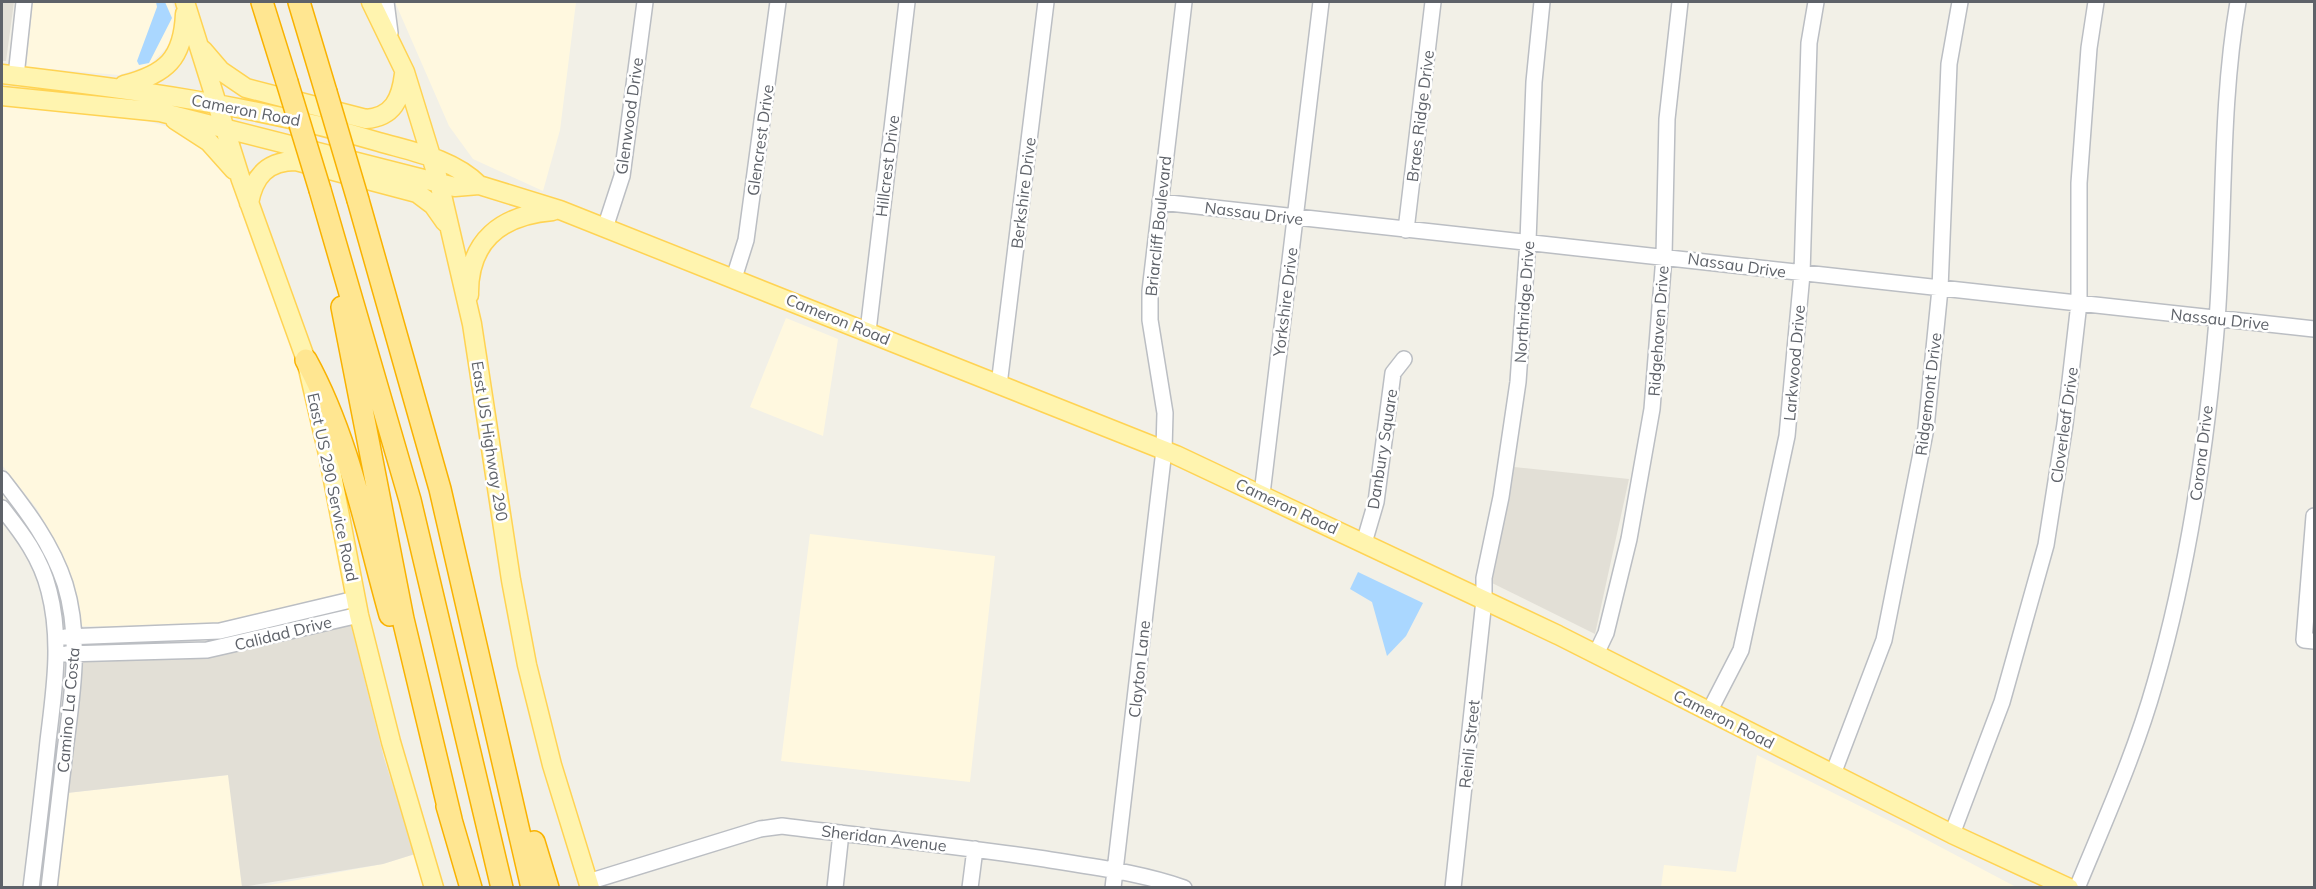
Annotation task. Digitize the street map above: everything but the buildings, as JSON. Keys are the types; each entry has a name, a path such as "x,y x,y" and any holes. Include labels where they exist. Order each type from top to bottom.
{"highway":[{"path":"262,2 320,190 410,500 502,888"},
{"path":"299,2 434,466 486,683 531,888"},
{"path":"333,239 343,312 403,619 451,819"},
{"path":"306,360 320,385 345,453 396,638 471,888"},
{"path":"486,683 548,888"}],"main road":[{"name":"East US Highway 290","path":"371,2 391,39 405,72 439,182 470,314 525,655 552,765 589,885"},
{"path":"186,3 241,180 306,360"},
{"path":"117,87 153,76 175,57 185,29 186,3"},
{"path":"198,44 221,71 246,88 366,119 385,114 399,100 405,72"},
{"name":"Cameron Road","path":"6,79 117,87 216,103 336,129 432,158 465,171 479,185"},
{"name":"Cameron Road","path":"2,96 160,112 224,126 455,187 479,185 560,210 1164,450 1262,494 1596,654 1952,834 2069,888"},
{"path":"160,112 209,142 225,158 241,180"},
{"path":"421,119 465,171"},
{"path":"249,203 252,189 261,172 276,162 296,161 417,193 433,205 448,226"},
{"path":"470,314 469,285 477,250 487,239 513,219 527,214 560,210"},
{"name":"East US 290 Service Road","path":"306,360 328,454 357,607"},
{"path":"357,607 391,742 434,888"}],"street":[{"path":"6,79 24,2"},
{"path":"386,2 391,39"},
{"name":"Glenwood Drive","path":"605,228 622,176 645,2"},
{"name":"Glencrest Drive","path":"734,278 746,240 778,2"},
{"name":"Hillcrest Drive","path":"868,331 906,2"},
{"name":"Berkshire Drive","path":"999,385 1046,2"},
{"name":"Briarcliff Boulevard","path":"1164,450 1165,413 1150,320 1160,202 1184,2"},
{"name":"Yorkshire Drive","path":"1262,494 1321,2"},
{"name":"Braes Ridge Drive","path":"1406,230 1433,2"},
{"name":"Northridge Drive","path":"1484,600 1484,578 1501,497 1518,382 1528,241 1533,93 1542,2"},
{"name":"Ridgehaven Drive","path":"1596,654 1606,633 1629,539 1652,409 1664,256 1667,119 1680,2"},
{"name":"Larkwood Drive","path":"1709,712 1741,650 1787,436 1802,274 1809,43 1816,2"},
{"name":"Ridgemont Drive","path":"1833,774 1884,640 1926,428 1940,289 1950,64 1960,2"},
{"name":"Cloverleaf Drive","path":"1952,834 2002,702 2046,545 2066,424 2079,303 2079,183 2089,48 2096,2"},
{"name":"Corona Drive","path":"2077,888 2129,763 2156,683 2183,567 2199,479 2217,320 2229,55 2238,2"},
{"name":"Nassau Drive","path":"1160,202 2314,329"},
{"name":"Danbury Square","path":"1364,543 1376,501 1393,373 1404,359"},
{"name":"Clayton Lane","path":"1113,888 1164,450"},
{"name":"Camino La Costa","path":"2,479 42,533 56,561 65,583 75,636 49,888"},
{"name":"Camino La Costa","path":"2,508 27,540 42,570 54,610 57,646 31,888"},
{"path":"2309,641 2314,516"},
{"name":"Reinli Street","path":"1453,888 1484,600"},
{"name":"Calidad Drive","path":"57,646 75,636 208,632 357,607"},
{"name":"Calidad Drive","path":"57,646 75,653 207,650 357,607"},
{"name":"Calidad Drive","path":"207,650 208,632"},
{"name":"Sheridan Avenue","path":"589,885 768,827 975,849 1115,870 1161,879 1184,888"},
{"path":"835,888 841,833"},
{"path":"970,888 975,849"}],"shaded area":[{"path":"2,2 14,2 6,61 2,61"},
{"path":"33,2 172,2 177,17 170,44 150,65 119,75 26,67"},
{"path":"395,2 576,2 560,130 543,191 473,159 449,126"},
{"path":"2,105 147,121 172,128 191,138 222,165 231,182 290,342 326,472 348,592 216,625 189,628 80,626 68,571 55,541 37,509 2,465"},
{"path":"786,318 838,339 823,436 750,407"},
{"path":"1514,467 1629,479 1595,634 1492,583"},
{"path":"810,534 995,556 970,782 781,761"},
{"path":"351,625 384,758 415,854 383,864 242,887 228,775 67,793 83,662 203,656"},
{"path":"1757,755 2016,887 1661,887 1664,865 1736,872"},
{"path":"229,775 242,887 57,888 67,793"},
{"path":"415,854 426,888 254,888 383,864"}],"water":[{"path":"156,2 165,2 172,18 149,63 139,65 137,61 157,7"},
{"path":"1358,572 1423,603 1406,636 1387,656 1372,602 1350,589"}]}
